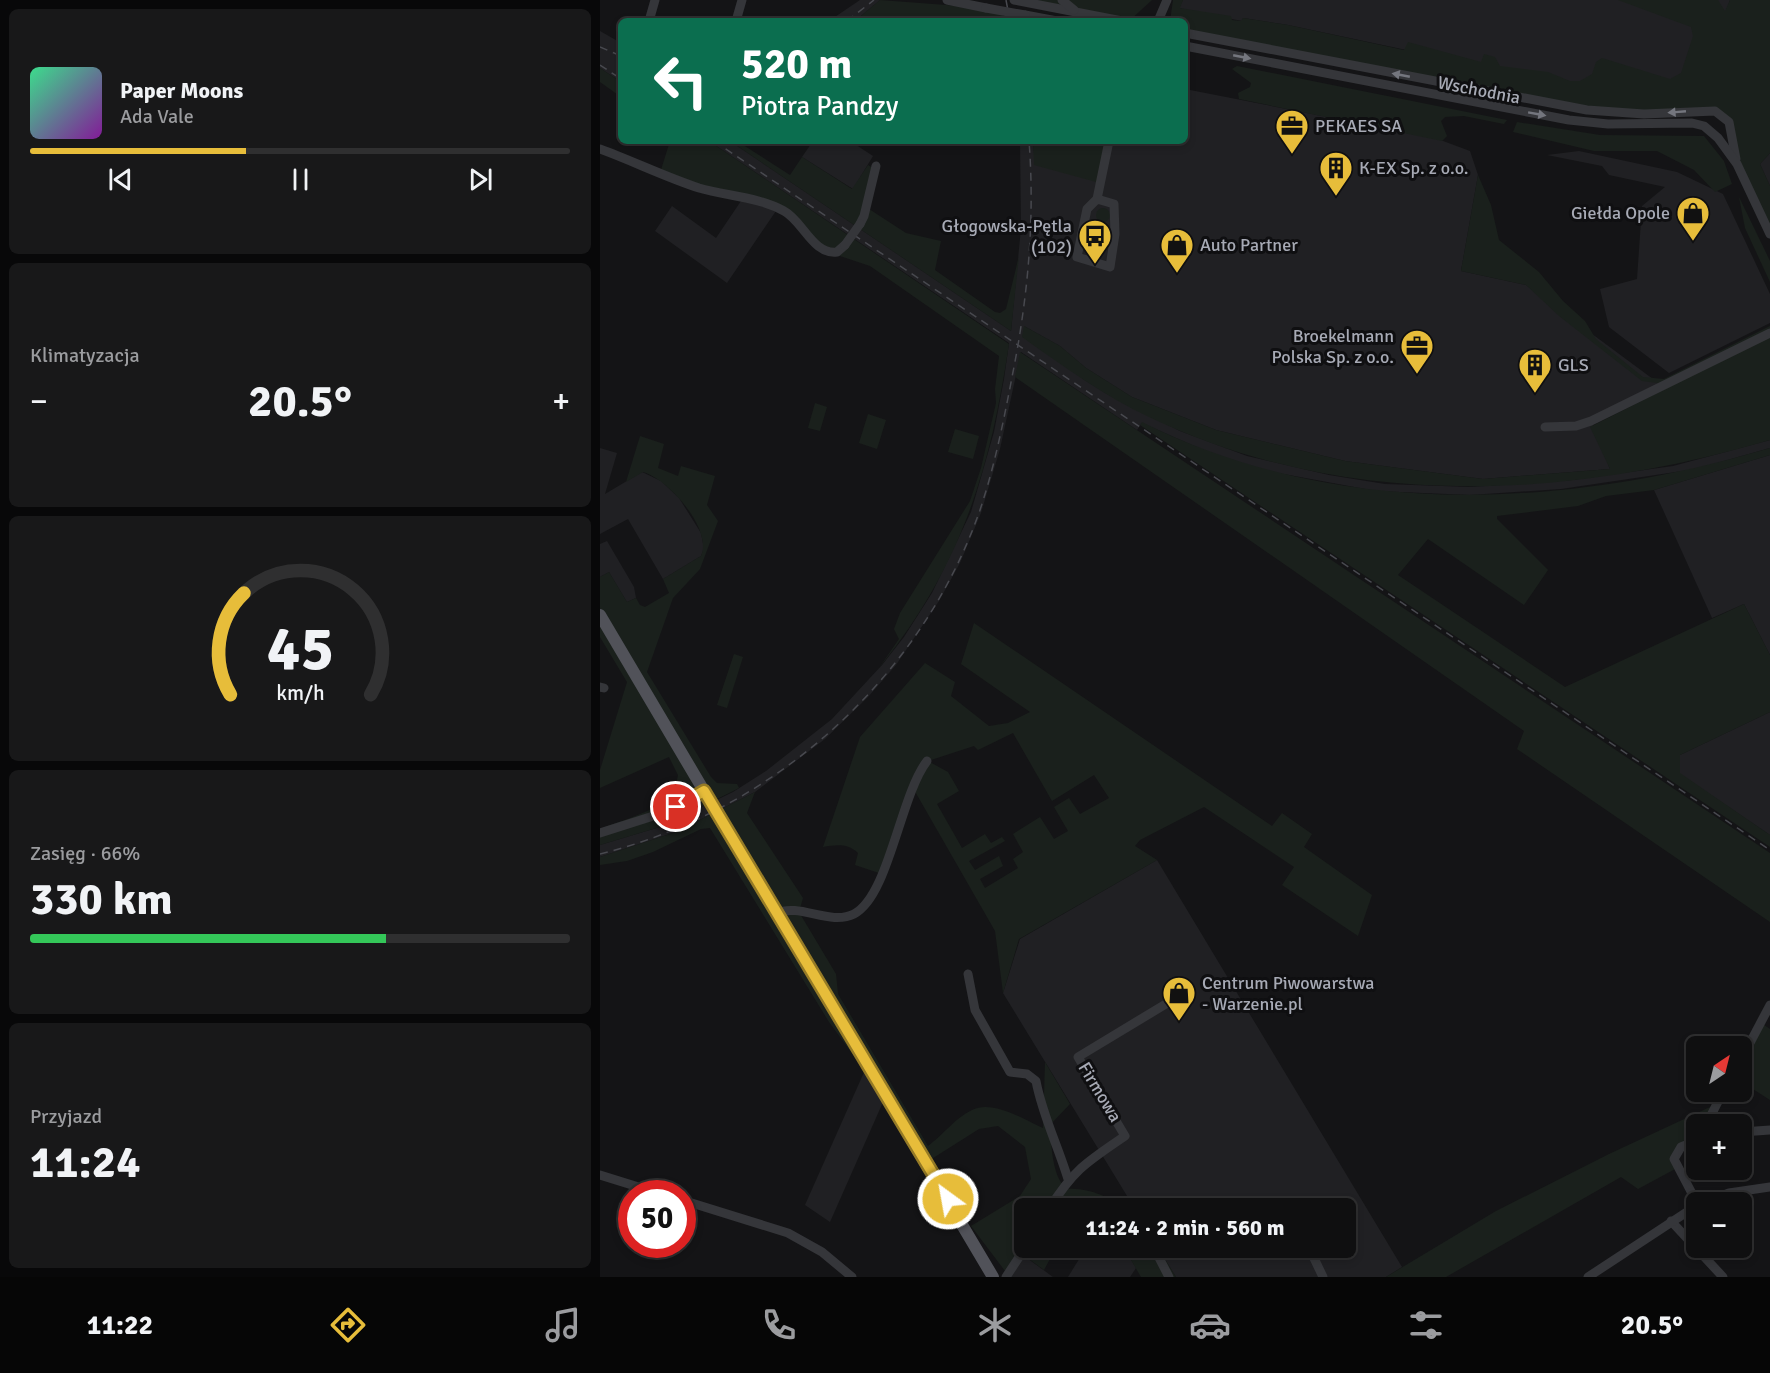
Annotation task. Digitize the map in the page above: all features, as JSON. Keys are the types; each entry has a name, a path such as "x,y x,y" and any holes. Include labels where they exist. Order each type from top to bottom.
{"main road":[{"path":"600,615 993,1277"}],"street":[{"path":"650,18 655,0"},
{"path":"737,18 742,0"},
{"path":"948,0 1031,17"},
{"path":"1014,0 1106,18"},
{"path":"1062,0 1078,13"},
{"path":"1159,18 1167,0"},
{"name":"Wschodnia","path":"1188,34 1579,109 1632,114 1715,111 1729,122 1737,164"},
{"name":"Wschodnia","path":"1188,47 1588,123 1639,125 1697,123 1715,135 1737,164 1770,234"},
{"path":"1097,199 1114,204 1115,234 1110,267 1077,257 1087,209 1097,199 1108,144"},
{"path":"600,149 697,187 784,211 799,222 815,243 827,252 837,252 845,246 860,224 876,166"},
{"path":"1545,427 1576,426 1591,421 1770,333"},
{"path":"777,914 785,910 838,917 852,915 864,907 875,891 913,788 927,761"},
{"path":"600,833 669,811 706,793"},
{"path":"968,975 975,1010 1010,1072 1027,1074 1036,1081 1040,1100 1056,1137 1068,1179"},
{"name":"Firmowa","path":"1056,1198 1068,1179 1083,1164 1125,1136 1078,1057 1179,996"},
{"path":"1752,1039 1770,1005"},
{"path":"1752,1131 1770,1130"},
{"path":"1686,1145 1681,1147 1674,1159 1690,1192"},
{"path":"600,1175 618,1181"},
{"path":"1737,1192 1770,1187"},
{"path":"696,1204 788,1233 822,1252 852,1277"},
{"path":"1588,1277 1686,1211"},
{"path":"1671,1221 1724,1277"},
{"path":"1006,1277 1018,1258"},
{"path":"1159,1258 1169,1277"},
{"path":"1314,1258 1323,1277"}],"shaded area":[{"path":"860,0 880,0 859,18 833,18"},
{"path":"880,0 986,8 1002,11 1003,18 859,18"},
{"path":"1020,0 1152,0 1132,18 1113,18"},
{"path":"1173,0 1183,0 1180,8 1231,16 1232,20 1241,21 1243,18 1288,25 1404,50 1408,42 1481,62 1484,54 1495,57 1500,66 1548,72 1570,81 1580,81 1592,74 1596,62 1602,58 1670,79 1681,73 1693,36 1691,27 1618,0 1718,0 1725,11 1730,0 1770,0 1770,153 1760,164 1770,186 1770,234 1737,164 1732,136 1719,113 1632,114 1188,34 1188,18 1170,18"},
{"path":"1183,0 1730,0 1726,11 1764,70 1665,89 1568,84 1288,25 1243,18 1242,21 1179,8"},
{"path":"600,31 618,41 618,80 600,68"},
{"path":"1237,66 1507,120 1504,124 1464,116 1445,117 1441,121 1447,136 1442,141 1239,99 1238,93 1250,87 1251,83 1232,69"},
{"path":"600,68 618,80 618,95 600,82"},
{"path":"1188,90 1435,138 1470,151 1478,175 1461,271 1526,285 1661,385 1591,421 1610,469 1483,479 1345,461 1216,430 1132,397 1086,368 1060,346 1024,326 1083,379 1107,394 1180,431 1247,456 1329,475 1385,484 1470,487 1572,480 1673,466 1770,440 1770,448 1696,469 1561,489 1470,495 1376,491 1262,470 1210,453 1142,423 1137,430 1021,352 1000,449 981,513 960,563 939,601 896,665 868,697 825,739 755,792 676,832 600,857 600,845 663,826 733,792 766,771 832,719 882,665 904,637 932,593 971,512 994,432 1004,379 1009,343 713,144 734,144 1011,331 1021,228 1020,144 1033,144 1035,165 1100,144 1188,144"},
{"path":"1517,122 1600,135 1704,136 1724,161 1732,184 1715,192 1694,170 1657,151 1594,151 1513,132"},
{"path":"669,144 713,144 1009,344 992,434 968,516 931,593 879,668 899,639 894,629 900,613 970,501 981,468 996,403 995,389 999,356 870,266 831,253 791,215 660,173"},
{"path":"734,144 742,144 790,175 802,157 852,189 868,165 876,170 866,207 906,233 941,241 935,270 995,312 1000,313 1006,309 1019,256 1011,331"},
{"path":"811,144 855,144 873,156 853,189 802,157"},
{"path":"1033,144 1108,144 1100,183 1034,165"},
{"name":"Giełda Opole","path":"1579,151 1677,172 1723,194 1770,294 1770,323 1669,373 1609,327 1600,289 1637,279 1642,206 1665,187 1609,175 1602,166 1547,155"},
{"path":"1770,153 1770,186 1760,164"},
{"path":"1478,175 1491,205 1499,240 1539,272 1563,301 1585,321 1596,339 1643,377 1664,379 1770,326 1770,440 1693,460 1614,475 1535,484 1456,486 1378,481 1300,469 1224,447 1149,417 1084,380 1022,337 1024,326 1060,346 1086,368 1132,397 1216,430 1345,461 1483,479 1610,469 1590,427 1673,385 1642,381 1559,316 1526,285 1461,271"},
{"path":"1739,197 1770,261 1770,282 1745,228"},
{"path":"743,198 778,208 727,283 655,231 672,206 716,238"},
{"path":"1103,208 1108,210 1110,215 1108,220 1103,222 1098,220 1096,215 1098,210"},
{"path":"1020,352 1770,853 1770,922 1517,749 1524,731 1015,377"},
{"path":"815,403 827,407 820,431 808,428"},
{"path":"868,414 886,420 877,449 859,443"},
{"path":"1142,422 1217,454 1294,476 1372,489 1452,495 1533,492 1613,483 1692,468 1770,448 1770,455 1654,490 1606,496 1578,506 1497,516 1497,519 1548,570 1524,605 1428,539 1398,575 1565,687 1744,604 1770,655 1770,712 1680,755 1680,773 1770,835 1770,847 1140,425"},
{"path":"955,429 979,436 973,459 948,452"},
{"path":"640,436 664,444 658,468 678,476 681,466 715,476 707,505 718,521 700,569 673,598 647,672 711,777 717,783 737,784 739,788 663,826 600,845 600,829 648,811 659,804 675,787 678,775 669,757 600,788 600,770 627,682 600,637 600,577 609,572 627,602 636,598 640,605 645,607 669,593 663,579 701,556 703,545 701,532 695,519 686,506 664,484 643,472 626,482"},
{"path":"600,448 617,453 605,494 642,472 661,481 679,498 701,533 704,548 701,556 663,579 628,519 600,534"},
{"path":"1770,455 1770,655 1744,604 1712,618 1654,490"},
{"path":"607,541 634,587 636,598 627,602 609,572 600,577 600,544"},
{"path":"974,623 1272,826 1282,813 1312,834 1304,847 1372,895 1358,936 1282,885 1294,867 1204,807 1140,840 1135,846 1157,860 1019,939 1003,993 995,931 913,788 882,874 855,865 858,853 846,846 823,847 860,737 925,663 955,682 951,696 989,726 1008,723 1030,712 961,664","holes":["1013,733 1052,801 1094,775 1109,798 1080,814 1069,798 1054,807 1068,831 1054,839 1040,817 1013,834 1023,852 1013,859 1018,868 985,888 980,879 1003,866 999,856 975,870 969,861 1005,841 1002,837 991,843 985,834 962,848 937,804 959,791 948,772 928,761 974,746 978,750"]},
{"path":"734,654 743,657 727,708 717,705"},
{"path":"1770,712 1770,835 1680,774 1680,755"},
{"path":"755,792 747,813 803,898 799,912 836,974 838,994 928,1146 960,1117 980,1107 1008,1112 1043,1128 1045,1062 1070,1104 1050,1125 1053,1160 1058,1177 1067,1189 1091,1191 1107,1198 1017,1198 1031,1179 1025,1147 998,1126 979,1129 930,1160 829,1022 710,828 701,829 653,852 627,861 600,865 600,857 676,832"},
{"path":"1157,860 1402,1267 1386,1277 1176,1277 1164,1258 1356,1258 1356,1198 1128,1198 1003,993 1020,939"},
{"path":"1761,1023 1770,1029 1770,1100 1752,1088 1752,1040"},
{"path":"865,1070 883,1102 830,1222 805,1205"},
{"path":"1710,1107 1713,1110 1711,1114 1695,1114"},
{"path":"1686,1118 1686,1145 1681,1147 1677,1168 1638,1189 1621,1177 1446,1277 1386,1277 1496,1211"},
{"path":"1014,1200 1014,1258 1019,1258 1008,1275 971,1226"},
{"path":"1019,1258 1027,1258 1053,1277 1009,1277"},
{"path":"1028,1258 1051,1258 1044,1270"},
{"path":"1080,1258 1130,1258 1136,1268 1130,1277 1068,1277"},
{"path":"1130,1258 1164,1258 1176,1277 1141,1277"}],"railway":[{"path":"851,18 874,0"},
{"path":"1006,0 1009,18"},
{"path":"600,47 618,55"},
{"path":"600,65 618,77"},
{"path":"718,144 1770,850"},
{"path":"600,854 664,834 724,806 781,771 833,729 879,682 920,629 954,572 980,510 999,442 1018,343 1029,257 1031,228 1029,144"}],"place":[{"name":"PEKAES SA","path":"1292,155"},
{"name":"K-EX Sp. z o.o.","path":"1336,197"},
{"name":"Giełda Opole","path":"1693,242"},
{"name":"Głogowska-Pętla (102)","path":"1095,265"},
{"name":"Auto Partner","path":"1177,274"},
{"name":"Broekelmann Polska Sp. z o.o.","path":"1417,375"},
{"name":"GLS","path":"1535,394"},
{"name":"Centrum Piwowarstwa - Warzenie.pl","path":"1179,1022"}],"route":[{"path":"676,807 704,791 948,1199"}]}
